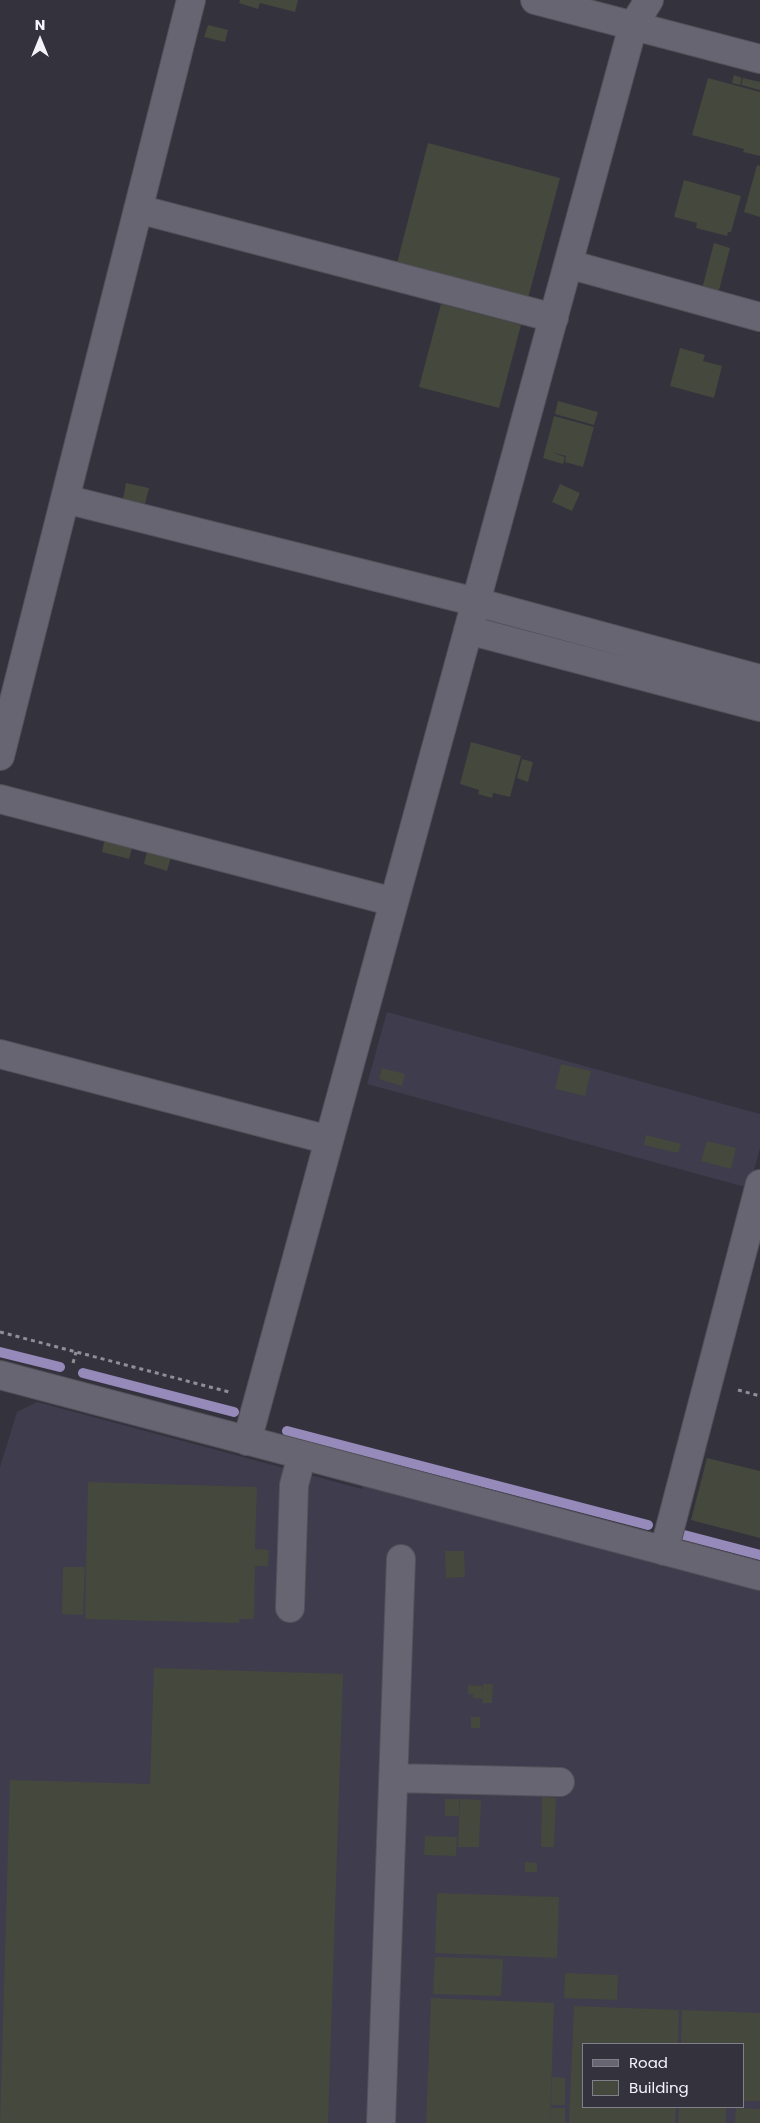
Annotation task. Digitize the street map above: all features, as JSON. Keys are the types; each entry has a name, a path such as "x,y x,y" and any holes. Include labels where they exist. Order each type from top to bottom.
{"street":[{"path":"0,756 191,0"},
{"path":"536,0 760,59"},
{"path":"247,1441 633,26 649,0"},
{"path":"138,209 554,318"},
{"path":"568,264 760,317"},
{"path":"65,499 476,602 760,679"},
{"path":"468,630 760,707"},
{"path":"0,799 394,902"},
{"path":"0,1054 329,1140"},
{"path":"664,1551 760,1184"},
{"path":"2,1383 247,1441 760,1576"},
{"path":"290,1608 294,1485 302,1456"},
{"path":"381,2123 402,1559"},
{"path":"394,1778 560,1782"}],"path":[{"path":"0,1332 258,1399"}],"shaded area":[{"path":"387,1012 760,1114 760,1148 749,1188 367,1084"},
{"path":"37,1402 362,1489 363,1485 760,1591 760,2123 0,2123 0,1467 17,1412"}],"building":[{"path":"240,0 298,0 295,12 260,3 258,9 239,3"},
{"path":"208,25 228,30 225,42 204,37"},
{"path":"734,75 742,78 740,85 732,83"},
{"path":"708,78 760,92 760,156 743,152 744,149 692,135"},
{"path":"743,78 760,82 760,90 741,85"},
{"path":"428,143 560,178 528,298 397,263"},
{"path":"757,165 760,166 760,217 744,212"},
{"path":"684,180 741,196 731,232 728,232 727,236 696,228 697,223 674,217"},
{"path":"714,243 730,248 718,294 702,289"},
{"path":"441,304 521,325 499,408 419,387"},
{"path":"680,348 705,355 703,361 722,366 714,398 670,386"},
{"path":"558,401 598,412 594,425 555,414"},
{"path":"554,416 594,427 583,467 565,462 566,456 551,452 565,457 563,464 543,458"},
{"path":"126,483 149,488 145,504 123,499"},
{"path":"560,484 580,493 572,511 552,502"},
{"path":"471,742 521,756 510,797 493,793 492,798 478,794 479,790 460,784"},
{"path":"522,759 533,762 528,782 517,778"},
{"path":"105,838 133,845 129,859 102,852"},
{"path":"147,851 171,857 167,871 144,864"},
{"path":"561,1064 591,1071 585,1096 555,1089"},
{"path":"382,1068 405,1074 402,1086 379,1079"},
{"path":"646,1135 681,1144 678,1153 644,1145"},
{"path":"707,1141 736,1148 731,1169 701,1161"},
{"path":"707,1458 760,1471 760,1538 691,1520"},
{"path":"88,1482 257,1487 255,1549 269,1550 268,1566 255,1566 254,1619 239,1619 239,1623 85,1619"},
{"path":"445,1551 464,1551 465,1577 446,1578"},
{"path":"63,1567 85,1567 83,1615 62,1614"},
{"path":"154,1668 343,1674 328,2123 0,2123 10,1780 150,1784"},
{"path":"483,1684 493,1684 492,1703 482,1703 483,1699 473,1698 473,1694 468,1694 468,1685 482,1686 483,1693"},
{"path":"471,1717 480,1717 480,1728 471,1728"},
{"path":"542,1797 556,1798 554,1847 541,1847"},
{"path":"445,1799 459,1799 459,1816 445,1816"},
{"path":"460,1799 481,1800 479,1847 458,1847"},
{"path":"425,1836 457,1837 456,1856 424,1855"},
{"path":"525,1862 537,1863 537,1872 525,1872"},
{"path":"437,1893 559,1897 557,1958 435,1953"},
{"path":"435,1957 503,1959 501,1996 433,1994"},
{"path":"565,1973 618,1975 617,2000 564,1998"},
{"path":"431,1998 554,2003 550,2123 426,2123"},
{"path":"574,2006 679,2010 678,2043 582,2043 582,2108 676,2108 675,2123 569,2123"},
{"path":"682,2010 760,2013 760,2101 745,2101 745,2043 681,2043"},
{"path":"552,2077 565,2078 565,2105 551,2105"},
{"path":"551,2108 565,2108 565,2123 550,2123"},
{"path":"679,2108 726,2108 726,2123 678,2123"},
{"path":"736,2108 760,2109 760,2123 735,2123"}],"waterway":[{"path":"0,1352 60,1367"},
{"path":"83,1373 234,1412"},
{"path":"287,1431 648,1525"},
{"path":"684,1535 760,1555"}]}
